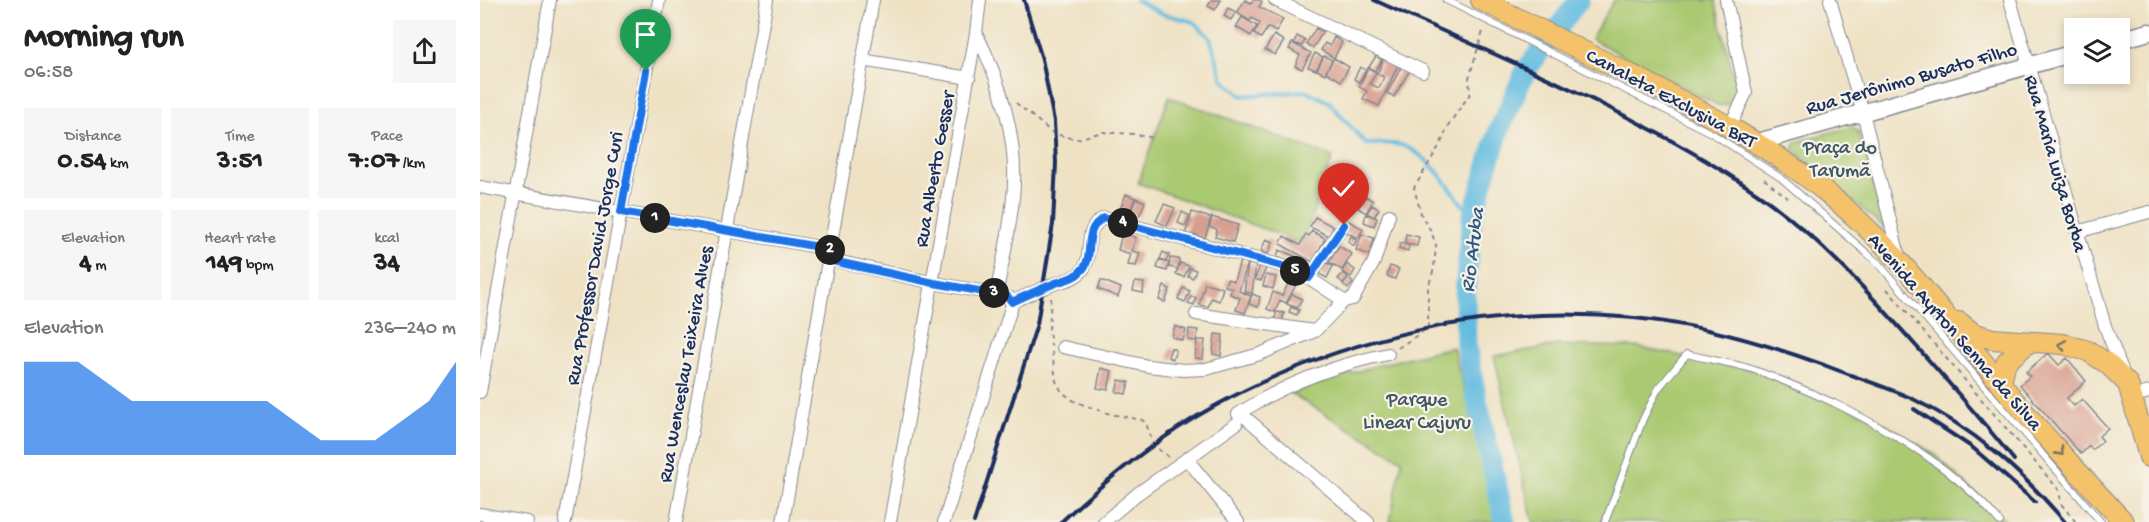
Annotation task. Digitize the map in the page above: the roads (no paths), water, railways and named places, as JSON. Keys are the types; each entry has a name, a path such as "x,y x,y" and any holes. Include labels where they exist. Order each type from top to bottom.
{"main road":[{"name":"Avenida Ayrton Senna da Silva","path":"1481,0 1503,20 1552,36 1616,76 1730,126 1758,142 1825,191 1901,262 1943,310 2026,414 2124,522"},
{"path":"1943,310 1973,333 1992,339 2063,344 2088,351 2108,364 2136,391"},
{"path":"2001,383 2006,362 2029,342"},
{"name":"Rua Maria Luiza Borba","path":"2136,391 2149,457"}],"street":[{"path":"480,392 550,0"},
{"name":"Rua Professor David Jorge Curi","path":"566,522 659,0"},
{"name":"Rua Wenceslau Teixeira Alves","path":"676,522 767,0"},
{"path":"783,522 873,0"},
{"name":"Rua Alberto Gesser","path":"890,522 934,283 980,0"},
{"path":"1275,0 1423,71"},
{"path":"1726,0 1746,93 1730,126"},
{"path":"1830,0 1863,113 1901,262"},
{"name":"Rua Maria Luiza Borba","path":"2010,0 2105,326 2136,391"},
{"path":"2130,37 2149,32"},
{"path":"976,33 1000,90 1010,129 1014,164 1014,196 996,294"},
{"name":"Rua Jerônimo Busato Filho","path":"1758,142 2064,56"},
{"path":"862,60 969,78"},
{"path":"480,188 727,231 829,254 934,283 1007,296 1012,302"},
{"path":"2077,232 2149,212"},
{"path":"1063,347 1148,366 1184,370 1206,369 1260,354 1315,331 1344,301 1353,299 1374,262 1389,215"},
{"path":"944,522 1012,302 1053,284 1071,279 1080,273 1086,265 1091,230 1096,222 1104,218 1286,267 1309,278 1344,301"},
{"path":"1309,278 1344,225"},
{"path":"1196,314 1315,331"},
{"path":"2088,351 2102,342 2106,334 2105,326"},
{"path":"1112,520 1137,494 1286,387 1350,363 1388,354"},
{"path":"1240,418 1368,522"},
{"path":"1183,462 1238,522"},
{"path":"480,514 527,522"}],"lane":[{"name":"Canaleta Exclusiva BRT","path":"1446,0 1487,20 1503,20 1616,76 1742,151 1781,178 1878,263 2101,522"},
{"path":"1605,522 1643,419 1658,389 1687,354 1745,367 1803,389 1876,424 1925,454 1984,503 2000,522"}],"waterway":[{"path":"1136,0 1163,14 1194,22 1210,38 1223,80 1242,96 1306,91 1329,102 1366,144 1395,144 1418,153 1448,185 1472,218"},
{"name":"Rio Atuba","path":"1505,522 1466,345 1465,293 1472,218 1499,130 1526,70 1579,0"}],"railway":[{"path":"974,522 1037,324 1053,224 1056,163 1054,121 1042,59 1024,0"},
{"path":"1374,0 1621,114 1716,166 1761,196 1824,248 1862,287 2014,460"},
{"path":"1061,522 1133,460 1192,419 1262,382 1312,361 1364,344 1471,321 1525,316 1579,315 1658,321 1731,336 1801,357 1902,394 1977,437 2032,486 2065,522"},
{"path":"1914,409 1973,448 2035,502"}],"park label":[{"name":"Praça do Tarumã","path":"1840,158"},
{"name":"Parque Linear Cajuru","path":"1417,410"}]}
